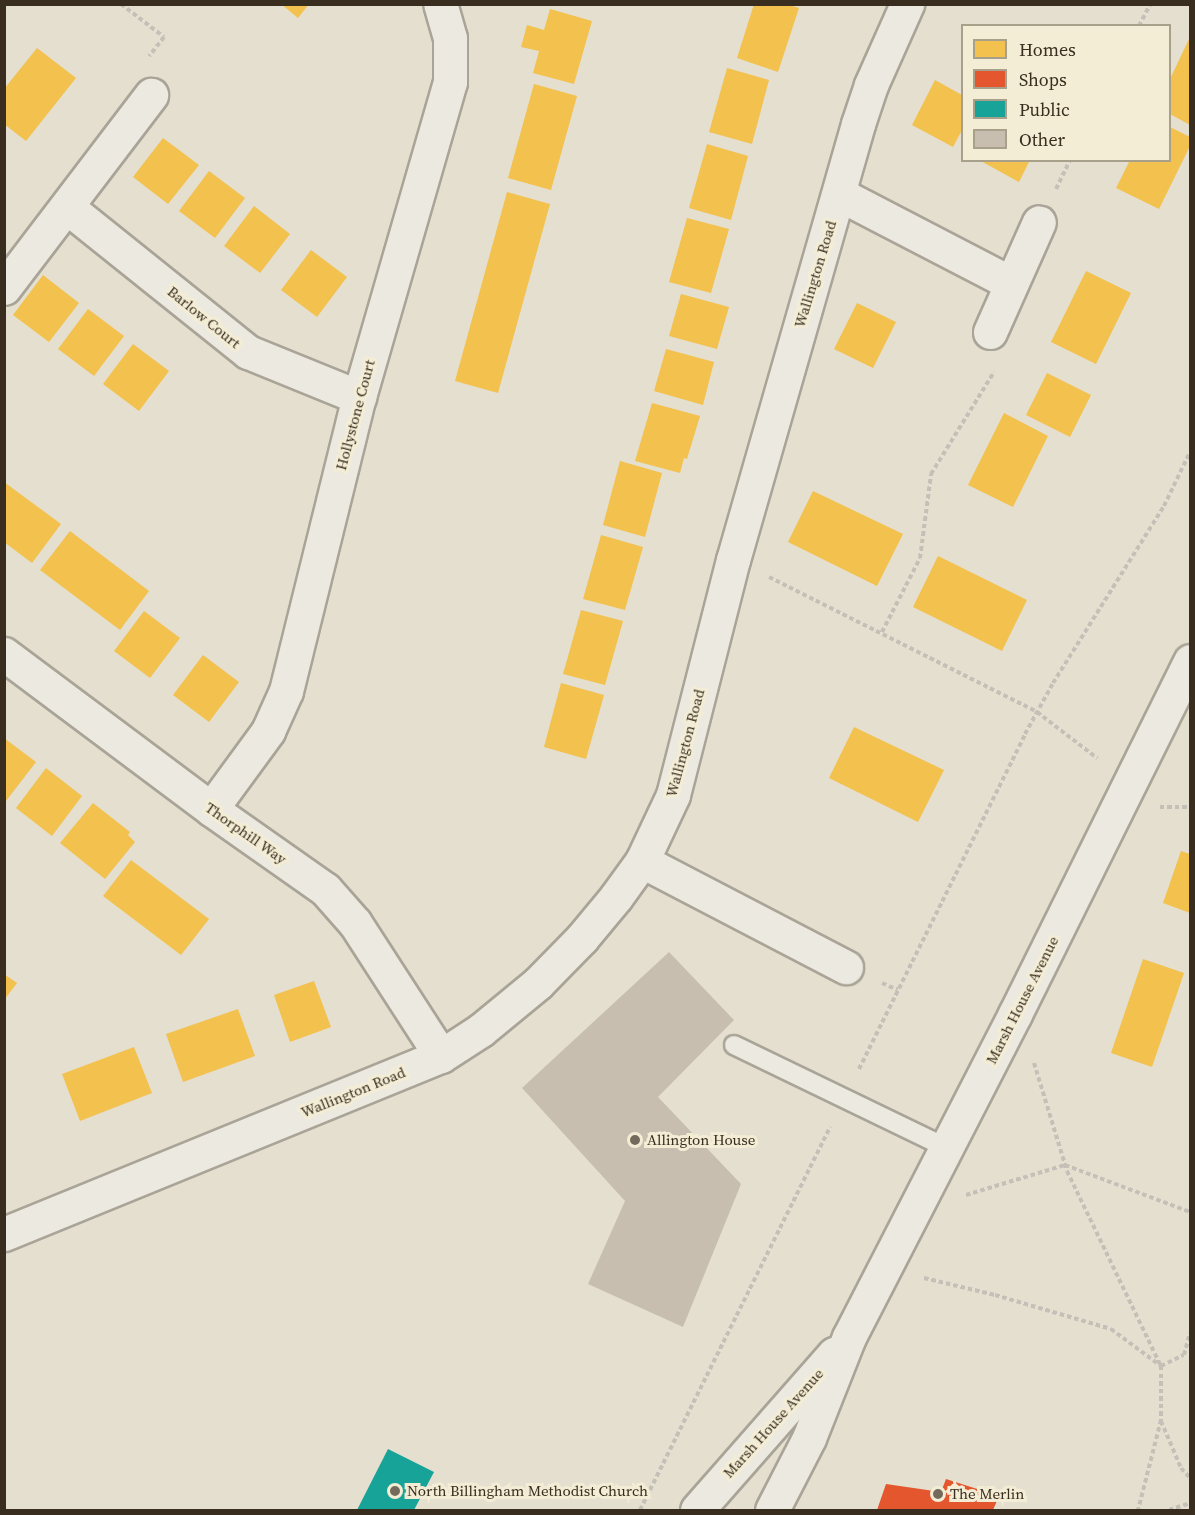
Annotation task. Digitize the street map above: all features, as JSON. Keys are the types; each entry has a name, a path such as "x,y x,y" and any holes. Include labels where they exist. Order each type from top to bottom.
{"street":[{"name":"Hollystone Court","path":"211,809 268,731 286,691 359,397 450,82 450,38 440,4"},
{"name":"Wallington Road","path":"4,1234 441,1056 481,1030 538,983 582,938 642,861 673,795 733,560 871,85 908,4"},
{"path":"4,288 151,95"},
{"path":"839,194 1011,283"},
{"name":"Barlow Court","path":"67,207 248,352 359,397"},
{"path":"990,332 1039,222"},
{"name":"Thorphill Way","path":"4,654 211,809 325,889 356,923 441,1056"},
{"name":"Marsh House Avenue","path":"772,1510 809,1438 849,1337 947,1149 1191,661"},
{"path":"642,861 846,967"},
{"name":"Marsh House Avenue","path":"697,1510 849,1337"}],"lane":[{"path":"734,1045 947,1149"}],"path":[{"path":"121,4 164,37 131,80 151,95"},
{"path":"1140,24 1150,4"},
{"path":"882,632 920,558 931,474 1010,345 990,332"},
{"path":"1025,734 1164,506 1191,452"},
{"path":"733,560 882,632 1037,712 1129,783"},
{"path":"1015,1014 1032,1054 1065,1165 1161,1366 1161,1420 1138,1510"},
{"path":"918,1205 986,1190 1065,1165 1191,1212"},
{"path":"886,1269 995,1295 1111,1329 1161,1366"},
{"path":"1161,1366 1184,1355 1191,1333"},
{"path":"1161,1420 1182,1468 1191,1478"},
{"path":"1169,1510 1191,1503"}],"building: Homes":[{"path":"281,4 309,4 298,18"},
{"path":"754,4 786,4 799,8 778,72 737,58"},
{"path":"550,9 592,21 574,84 533,73 539,51 521,47 527,25 544,30"},
{"path":"1190,37 1190,125 1171,115 1171,77"},
{"path":"37,48 76,78 26,141 4,124 4,89"},
{"path":"727,68 769,80 752,144 709,132"},
{"path":"935,80 961,94 961,132 953,147 912,125"},
{"path":"534,84 577,96 551,190 508,178"},
{"path":"1171,128 1190,137 1190,146 1159,209 1116,188 1129,162 1171,162"},
{"path":"163,138 199,165 168,204 133,177"},
{"path":"707,144 748,156 731,220 689,208"},
{"path":"983,162 1029,162 1019,182"},
{"path":"209,171 245,198 215,238 179,211"},
{"path":"507,192 550,204 498,393 455,381"},
{"path":"254,206 290,234 260,273 224,246"},
{"path":"687,218 729,229 711,293 669,282"},
{"path":"311,250 347,277 317,317 281,290"},
{"path":"1086,271 1131,293 1096,364 1051,342"},
{"path":"43,275 79,303 49,342 13,315"},
{"path":"681,294 729,307 717,349 669,336"},
{"path":"857,303 896,322 873,368 834,349"},
{"path":"88,309 124,336 94,376 58,349"},
{"path":"133,344 169,371 139,411 103,384"},
{"path":"666,349 714,362 703,405 654,391"},
{"path":"1047,373 1091,395 1070,437 1026,415"},
{"path":"652,403 700,416 687,459 684,458 680,473 635,461"},
{"path":"1004,413 1048,436 1013,507 968,485"},
{"path":"620,461 662,473 645,537 603,525"},
{"path":"4,482 61,524 32,563 4,542"},
{"path":"813,491 903,534 877,586 788,542"},
{"path":"70,531 149,591 120,630 40,570"},
{"path":"601,535 643,547 625,610 583,599"},
{"path":"938,556 1027,600 1002,651 913,607"},
{"path":"581,610 623,621 605,685 563,674"},
{"path":"144,611 180,638 150,678 114,651"},
{"path":"203,655 239,682 209,722 173,695"},
{"path":"561,683 604,695 586,759 544,747"},
{"path":"854,727 944,770 918,822 829,778"},
{"path":"4,738 36,762 6,801 4,800"},
{"path":"46,768 82,796 52,836 16,808"},
{"path":"93,803 130,832 128,835 135,842 105,879 60,843"},
{"path":"1181,851 1190,854 1190,913 1163,903"},
{"path":"131,860 209,919 181,955 103,896"},
{"path":"1143,959 1184,973 1152,1067 1111,1053"},
{"path":"4,974 17,983 4,1000"},
{"path":"314,981 331,1027 290,1042 274,995"},
{"path":"238,1009 255,1056 183,1082 166,1034"},
{"path":"134,1047 152,1093 80,1121 62,1074"}],"building: Shops":[{"name":"The Merlin","path":"946,1479 999,1496 993,1510 877,1510 886,1484 941,1492"}],"building: Public":[{"name":"North Billingham Methodist Church","path":"388,1449 434,1472 414,1510 357,1510"}],"building: Other":[{"name":"Allington House","path":"669,952 734,1020 658,1097 741,1184 683,1327 588,1284 625,1201 522,1088"}],"place":[{"name":"Allington House","path":"635,1140"},
{"name":"North Billingham Methodist Church","path":"395,1491"},
{"name":"The Merlin","path":"938,1494"}]}
